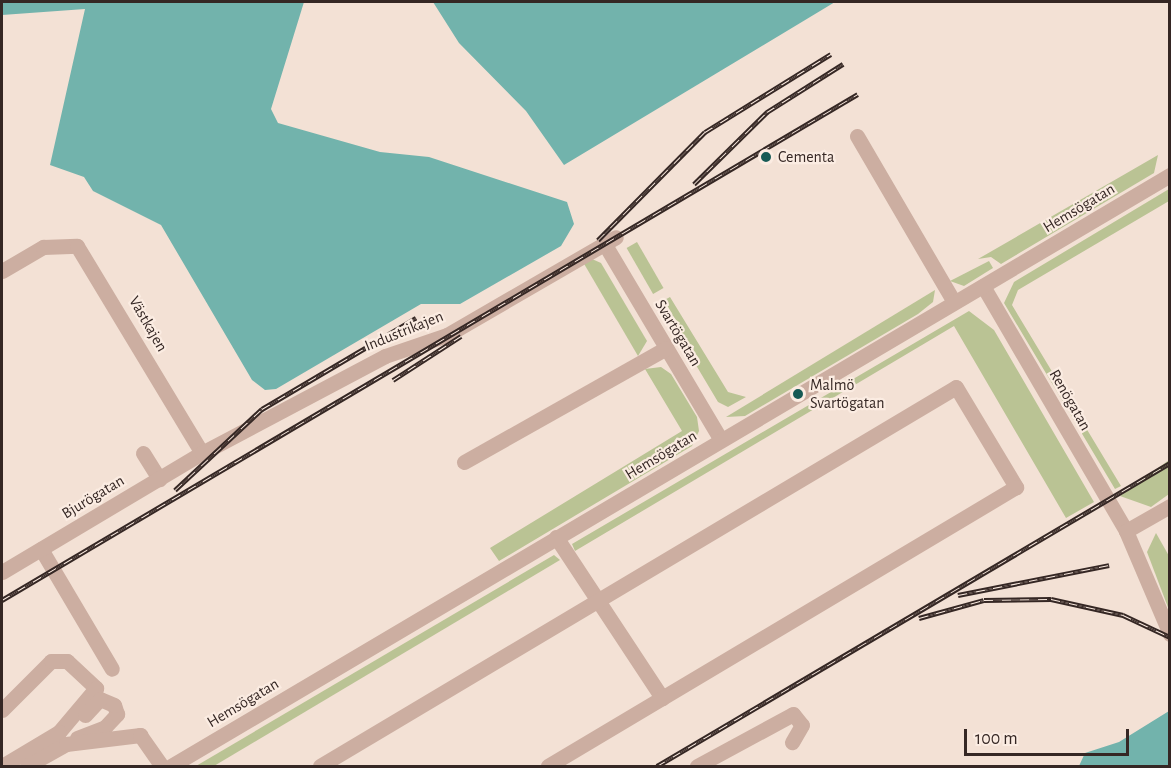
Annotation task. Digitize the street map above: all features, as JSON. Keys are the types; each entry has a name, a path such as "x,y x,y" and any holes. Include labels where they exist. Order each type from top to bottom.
{"street":[{"path":"857,136 954,302"},
{"name":"Hemsögatan","path":"171,766 1170,175"},
{"name":"Svartögatan","path":"610,240 666,348 721,440"},
{"name":"Industrikajen","path":"202,453 385,356 447,335 610,240"},
{"name":"Västkajen","path":"2,271 43,247 67,242 86,255 202,453"},
{"name":"Renögatan","path":"983,286 1126,531 1170,634"},
{"path":"464,462 666,348"},
{"path":"320,766 956,387 1016,487 548,766"},
{"path":"143,453 159,479"},
{"name":"Bjurögatan","path":"2,572 202,453"},
{"path":"1126,531 1170,506"},
{"path":"556,537 662,698"},
{"path":"41,549 112,669"},
{"path":"2,710 37,669 67,661 96,688 62,739 27,766"},
{"path":"697,766 793,714 801,724 792,742"},
{"path":"2,766 62,739 140,735 162,766"}],"green space":[{"path":"1158,155 1154,173 1001,264 991,257 978,259"},
{"path":"1169,189 1169,201 1018,290 1012,305 1121,486 1115,489 1004,303 1014,282"},
{"path":"637,242 664,288 653,294 627,248"},
{"path":"592,259 601,263 647,341 638,356 583,262"},
{"path":"989,261 993,268 964,286 950,281"},
{"path":"935,290 933,302 918,314 745,416 726,417"},
{"path":"670,297 728,392 746,397 728,407 718,402 659,303"},
{"path":"969,311 994,330 1094,502 1066,518 954,326 575,551 572,544"},
{"path":"661,367 671,374 697,417 699,431 692,446 499,561 490,548 682,431 645,369"},
{"path":"1169,460 1169,494 1151,507 1120,496"},
{"path":"1156,533 1169,556 1169,610 1147,552"},
{"path":"554,555 560,560 214,766 196,766"}],"water":[{"path":"2,2 304,2 271,109 278,123 380,152 429,157 567,202 574,224 561,246 460,304 421,304 276,389 265,390 252,380 161,225 93,191 84,177 50,165 85,9 2,15"},
{"path":"433,2 835,2 564,165 526,111 459,43"},
{"path":"1169,711 1169,766 1079,766 1085,753 1119,742"}],"railway":[{"path":"598,240 705,132 831,54"},
{"path":"694,184 767,112 843,64"},
{"path":"2,600 858,94"},
{"path":"175,490 262,409 416,318"},
{"path":"393,380 461,336"},
{"path":"657,766 1170,463"},
{"path":"958,595 1109,565"},
{"path":"919,618 984,600 1051,599 1123,615 1170,637"}],"place":[{"name":"Cementa","path":"766,157"},
{"name":"Malmö Svartögatan","path":"798,394"}]}
